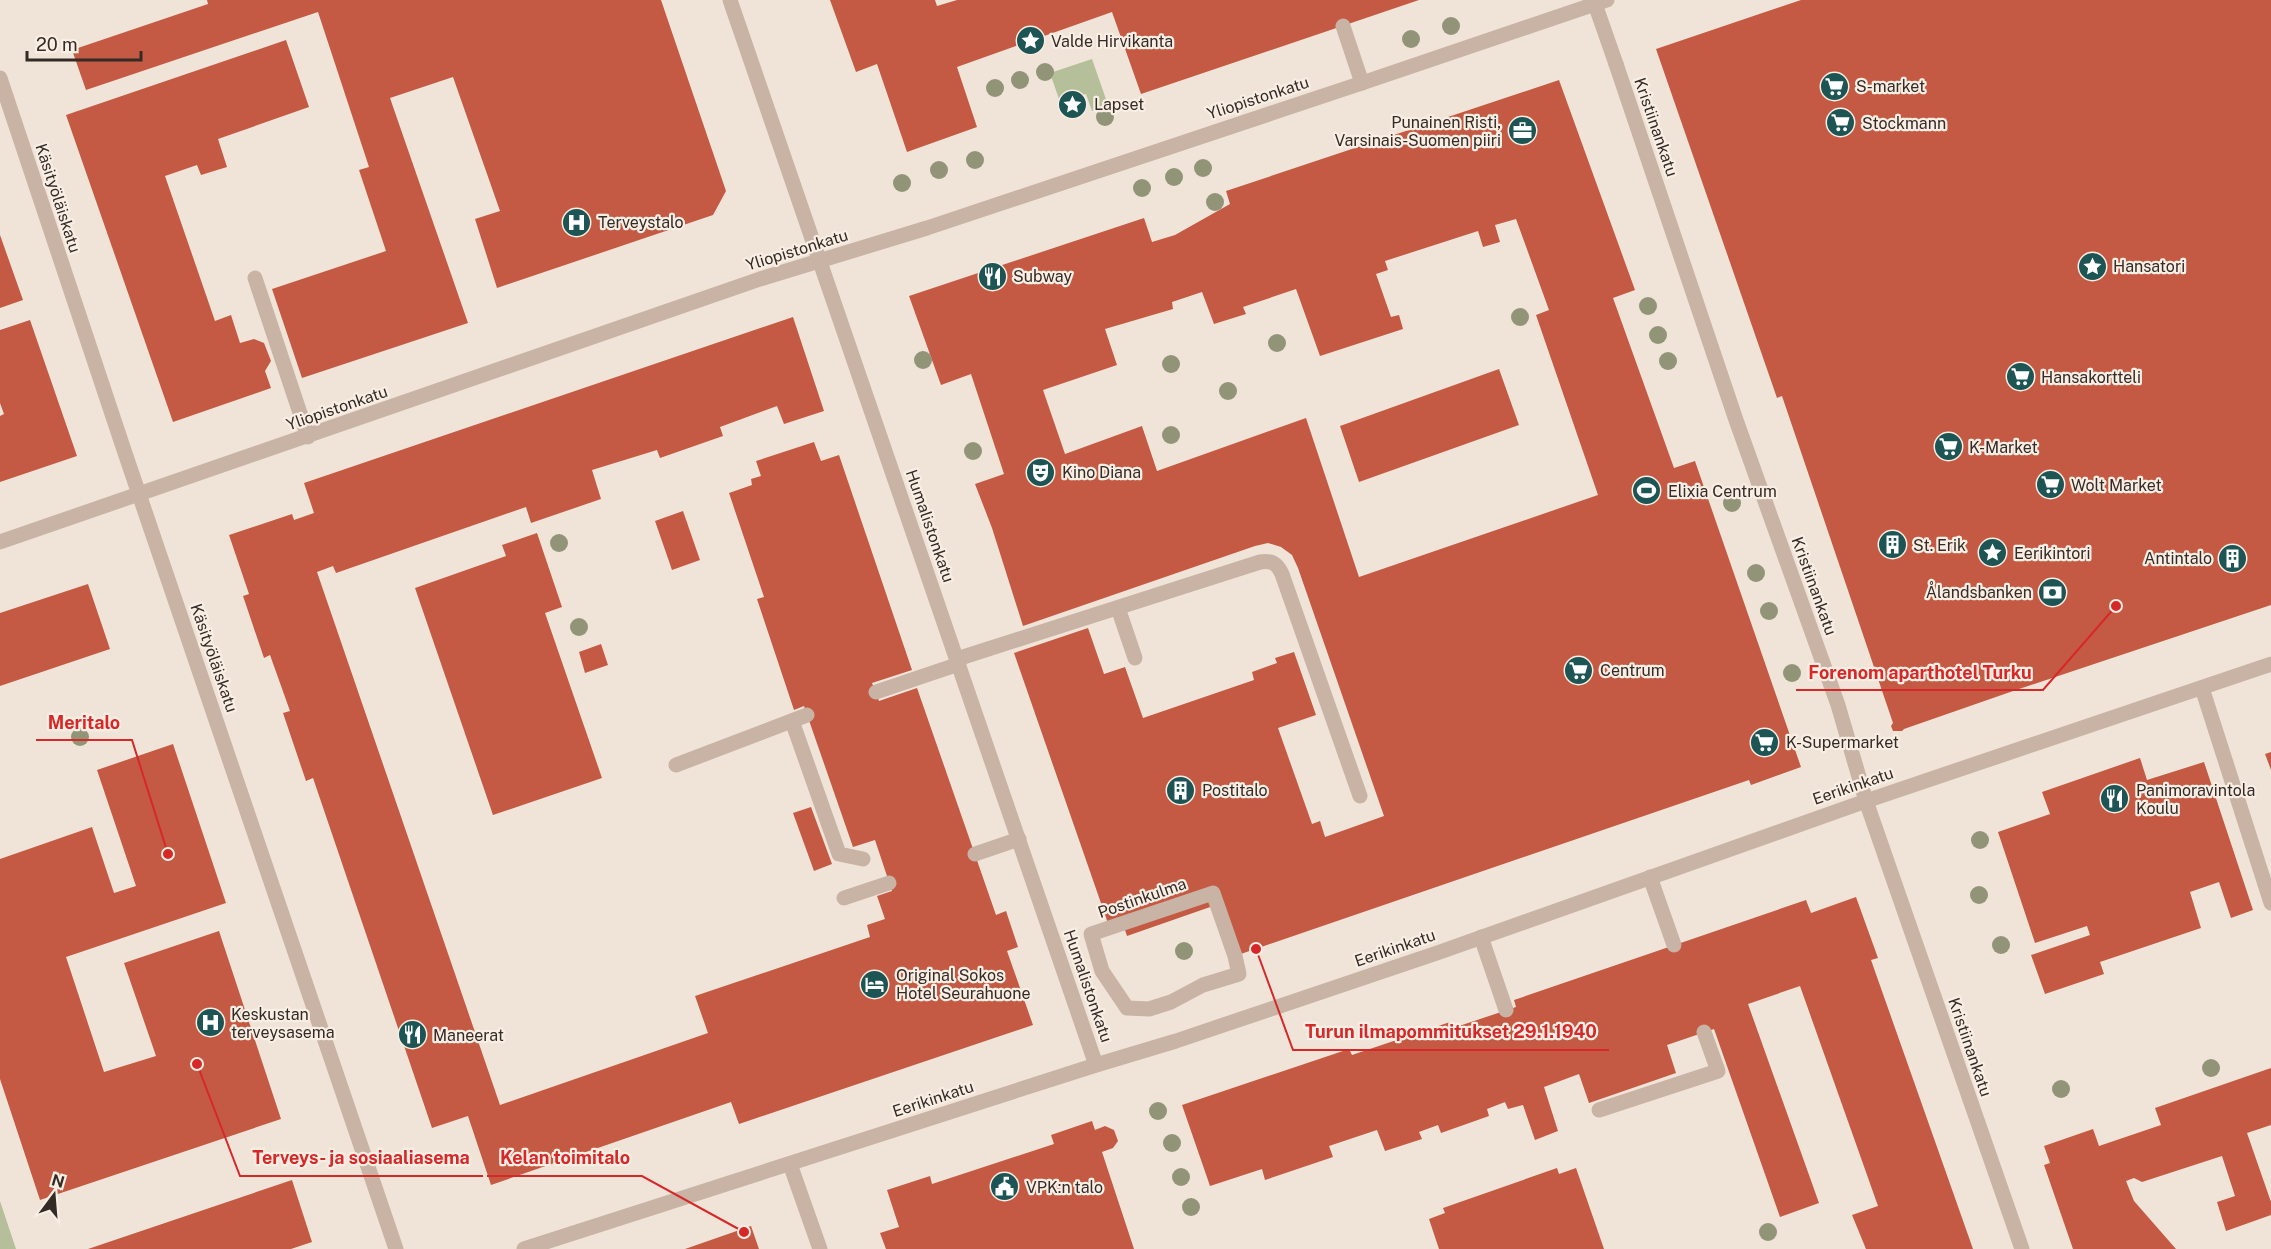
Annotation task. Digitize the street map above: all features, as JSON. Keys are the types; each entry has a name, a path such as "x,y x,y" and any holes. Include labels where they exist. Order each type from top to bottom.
{"street":[{"name":"Humalistonkatu","path":"730,0 1096,1065"},
{"name":"Yliopistonkatu","path":"0,542 760,279 927,228 1601,2"},
{"name":"Kristiinankatu","path":"1601,2 1616,64 1736,420 1838,705 1866,801 2022,1249"},
{"path":"1343,26 1362,83"},
{"name":"Käsityöläiskatu","path":"0,78 139,495 396,1249"},
{"path":"255,278 308,437"},
{"path":"876,692 1118,608 1267,561 1278,566 1360,796"},
{"path":"1118,608 1135,658"},
{"name":"Eerikinkatu","path":"524,1249 1176,1041 1866,801 2271,664"},
{"path":"2202,688 2271,903"},
{"path":"676,765 807,715"},
{"path":"792,721 840,854 863,859"},
{"path":"975,854 1019,839"},
{"path":"1650,877 1674,945"},
{"path":"844,898 890,883"},
{"name":"Postinkulma","path":"1213,893 1235,956 1239,974 1203,985 1171,1002 1149,1009 1126,1008 1102,971 1091,934 1213,893"},
{"path":"1480,937 1506,1010"},
{"path":"1599,1110 1718,1071 1704,1032"},
{"path":"790,1164 820,1249"}],"green space":[{"path":"1092,59 1108,105 1092,111 1086,94 1060,102 1050,73"},
{"path":"0,1201 16,1249 0,1249"}],"building":[{"path":"207,0 661,0 726,191 713,215 497,288 475,219 500,211 453,77 390,98 468,323 302,378 272,289 386,251 359,170 369,167 318,12 86,90 72,50 208,4"},
{"path":"830,0 935,0 937,6 957,0 1419,0 1141,94 1112,12 957,67 977,127 907,152 877,64 856,72"},
{"name":"Hansakortteli","path":"1801,0 2271,0 2271,605 2016,690 1902,731 1893,731 1891,726 1893,723 1782,396 1777,398 1656,49"},
{"path":"286,40 309,107 218,139 227,167 201,175 197,165 165,176 215,321 231,315 240,343 254,339 264,343 271,361 265,371 271,388 173,422 66,115"},
{"path":"1559,80 1635,290 1613,298 1674,468 1695,461 1801,767 1751,785 1749,780 1235,956 1213,906 1127,936 1123,924 1110,929 1014,653 1088,628 1104,674 1125,667 1143,718 1254,680 1252,672 1277,663 1275,658 1294,652 1316,715 1278,728 1312,824 1320,821 1325,837 1384,816 1298,568 1292,555 1281,547 1268,543 1255,546 1023,626 992,528 975,484 1004,474 971,374 941,385 909,296 1144,218 1152,242 1175,235 1230,204 1226,191","holes":["1516,219 1549,310 1536,315 1598,495 1359,577 1306,418 1157,471 1142,426 1065,454 1043,390 1117,365 1105,329 1173,309 1172,302 1202,292 1214,324 1246,314 1243,307 1296,289 1320,356 1403,329 1399,315 1391,317 1376,274 1388,270 1385,261 1478,231 1483,247 1500,242 1495,225"]},
{"path":"0,235 23,300 0,308"},
{"path":"793,317 824,411 784,424 777,406 720,427 723,436 660,458 657,450 592,470 601,499 531,523 526,507 336,573 333,566 317,572 500,1105 708,1033 695,996 870,937 867,925 885,919 877,896 892,891 875,840 853,847 804,706 794,710 757,599 764,597 729,493 752,485 751,479 761,476 756,461 814,442 821,461 839,455 912,670 872,683 879,701 917,688 996,915 1006,911 1018,947 1007,951 1033,1025 739,1124 731,1102 491,1185 468,1116 432,1128 313,778 306,781 283,713 290,711 270,655 264,658 243,596 249,594 229,535 292,514 294,520 314,513 304,483"},
{"path":"30,320 77,456 0,482 0,416 4,414 0,403 0,330"},
{"path":"1499,369 1519,425 1359,482 1340,426"},
{"path":"683,511 700,560 672,570 655,521"},
{"path":"537,533 562,607 545,613 602,778 493,815 415,588 506,556 502,545"},
{"path":"88,584 110,649 0,686 0,613"},
{"path":"601,644 608,665 585,673 579,652"},
{"path":"173,744 226,903 66,957 104,1072 156,1056 124,963 219,931 281,1119 40,1200 0,1079 0,859 92,827 114,893 136,886 97,770"},
{"path":"2271,752 2271,770 2265,754"},
{"path":"2140,758 2147,780 2204,762 2253,910 2231,918 2219,882 2190,892 2201,928 2100,962 2104,974 2045,994 2031,955 2090,935 2087,926 2035,943 1998,832 2050,814 2042,792"},
{"path":"811,807 832,864 814,871 793,813"},
{"path":"1856,897 1878,958 1871,960 1973,1249 1866,1249 1852,1215 1878,1206 1800,986 1748,1004 1819,1203 1780,1217 1714,1029 1667,1045 1676,1073 1589,1103 1579,1074 1544,1087 1558,1131 1535,1140 1523,1105 1508,1109 1505,1102 1487,1109 1489,1116 1441,1133 1438,1125 1419,1132 1422,1139 1385,1151 1377,1130 1329,1146 1333,1157 1265,1180 1262,1169 1210,1186 1182,1105 1349,1049 1352,1055 1450,1022 1453,1028 1516,1007 1514,1000 1806,900 1811,913"},
{"path":"2271,1068 2271,1125 2247,1133 2271,1202 2271,1215 2226,1231 2217,1202 2235,1196 2222,1156 2142,1182 2134,1178 2126,1181 2134,1201 2176,1249 2073,1249 2044,1165 2050,1163 2044,1146 2093,1129 2099,1146 2161,1125 2155,1108"},
{"name":"VPK:n talo","path":"1092,1121 1095,1130 1105,1126 1114,1130 1118,1141 1113,1148 1102,1152 1134,1249 886,1249 880,1233 899,1227 887,1190 930,1176 932,1184 1054,1144 1051,1135"},
{"path":"1557,1168 1559,1174 1576,1168 1604,1249 1439,1249 1429,1219 1445,1213 1443,1208"},
{"path":"292,1180 312,1242 291,1249 88,1249"},
{"path":"751,1226 759,1249 685,1249"}],"place":[{"name":"Valde Hirvikanta","path":"1030,41"},
{"name":"S-market","path":"1835,86"},
{"name":"Lapset","path":"1073,104"},
{"name":"Stockmann","path":"1841,123"},
{"name":"Punainen Risti, Varsinais-Suomen piiri","path":"1522,131"},
{"name":"Terveystalo","path":"577,222"},
{"name":"Hansatori","path":"2092,266"},
{"name":"Subway","path":"992,276"},
{"name":"Hansakortteli","path":"2020,377"},
{"name":"K-Market","path":"1948,447"},
{"name":"Kino Diana","path":"1041,472"},
{"name":"Wolt Market","path":"2050,485"},
{"name":"Elixia Centrum","path":"1647,491"},
{"name":"St. Erik","path":"1892,545"},
{"name":"Eerikintori","path":"1993,553"},
{"name":"Antintalo","path":"2233,558"},
{"name":"Ålandsbanken","path":"2053,592"},
{"name":"Forenom aparthotel Turku","path":"2116,606"},
{"name":"Centrum","path":"1579,670"},
{"name":"K-Supermarket","path":"1765,742"},
{"name":"Postitalo","path":"1181,790"},
{"name":"Panimoravintola Koulu","path":"2115,799"},
{"name":"Meritalo","path":"168,854"},
{"name":"Turun ilmapommitukset 29.1.1940","path":"1256,949"},
{"name":"Original Sokos Hotel Seurahuone","path":"875,984"},
{"name":"Keskustan terveysasema","path":"210,1023"},
{"name":"Maneerat","path":"412,1035"},
{"name":"Terveys- ja sosiaaliasema","path":"197,1064"},
{"name":"VPK:n talo","path":"1005,1187"},
{"name":"Kelan toimitalo","path":"744,1232"}]}
